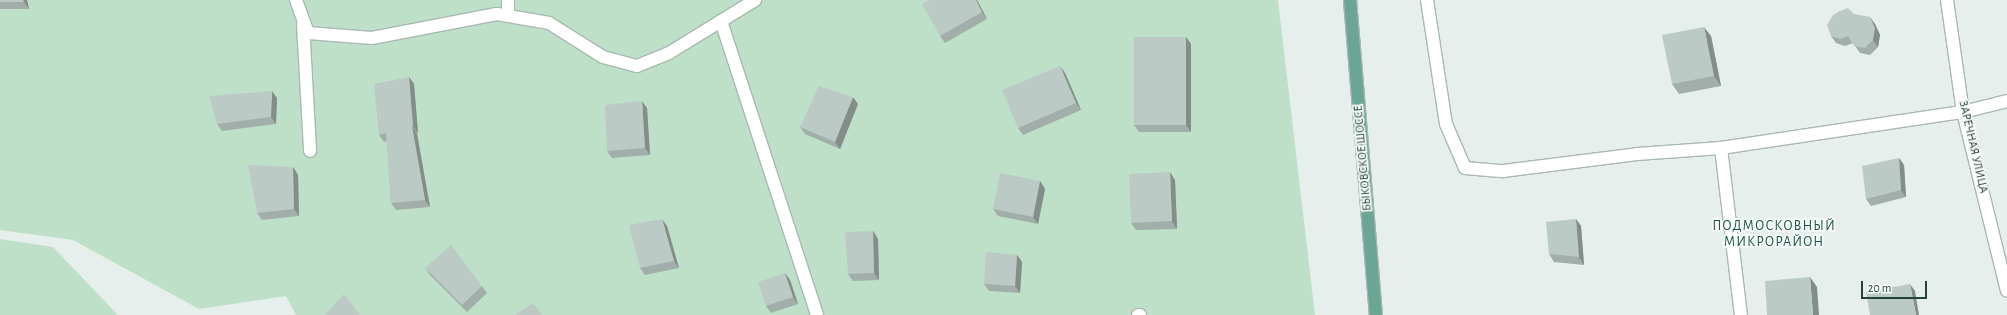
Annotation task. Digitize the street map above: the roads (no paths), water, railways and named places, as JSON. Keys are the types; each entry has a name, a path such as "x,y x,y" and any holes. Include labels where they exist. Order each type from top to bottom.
{"main road":[{"name":"БЫКОВСКОЕ ШОССЕ","path":"1350,0 1376,315"}],"street":[{"path":"296,0 308,33 372,38 497,14 549,23 603,57 637,66 669,53 755,0"},
{"path":"508,0 508,16"},
{"path":"1427,0 1446,124 1465,168 1502,171 1637,154 1721,148 1963,112 2007,101"},
{"name":"ЗАРЕЧНАЯ УЛИЦА","path":"1947,0 1963,112 2007,291"},
{"path":"302,17 310,151"},
{"path":"721,21 817,315"},
{"path":"1721,148 1741,315"}],"district":[{"name":"ПОДМОСКОВНЫЙ МИКРОРАЙОН","path":"1774,234"}]}
